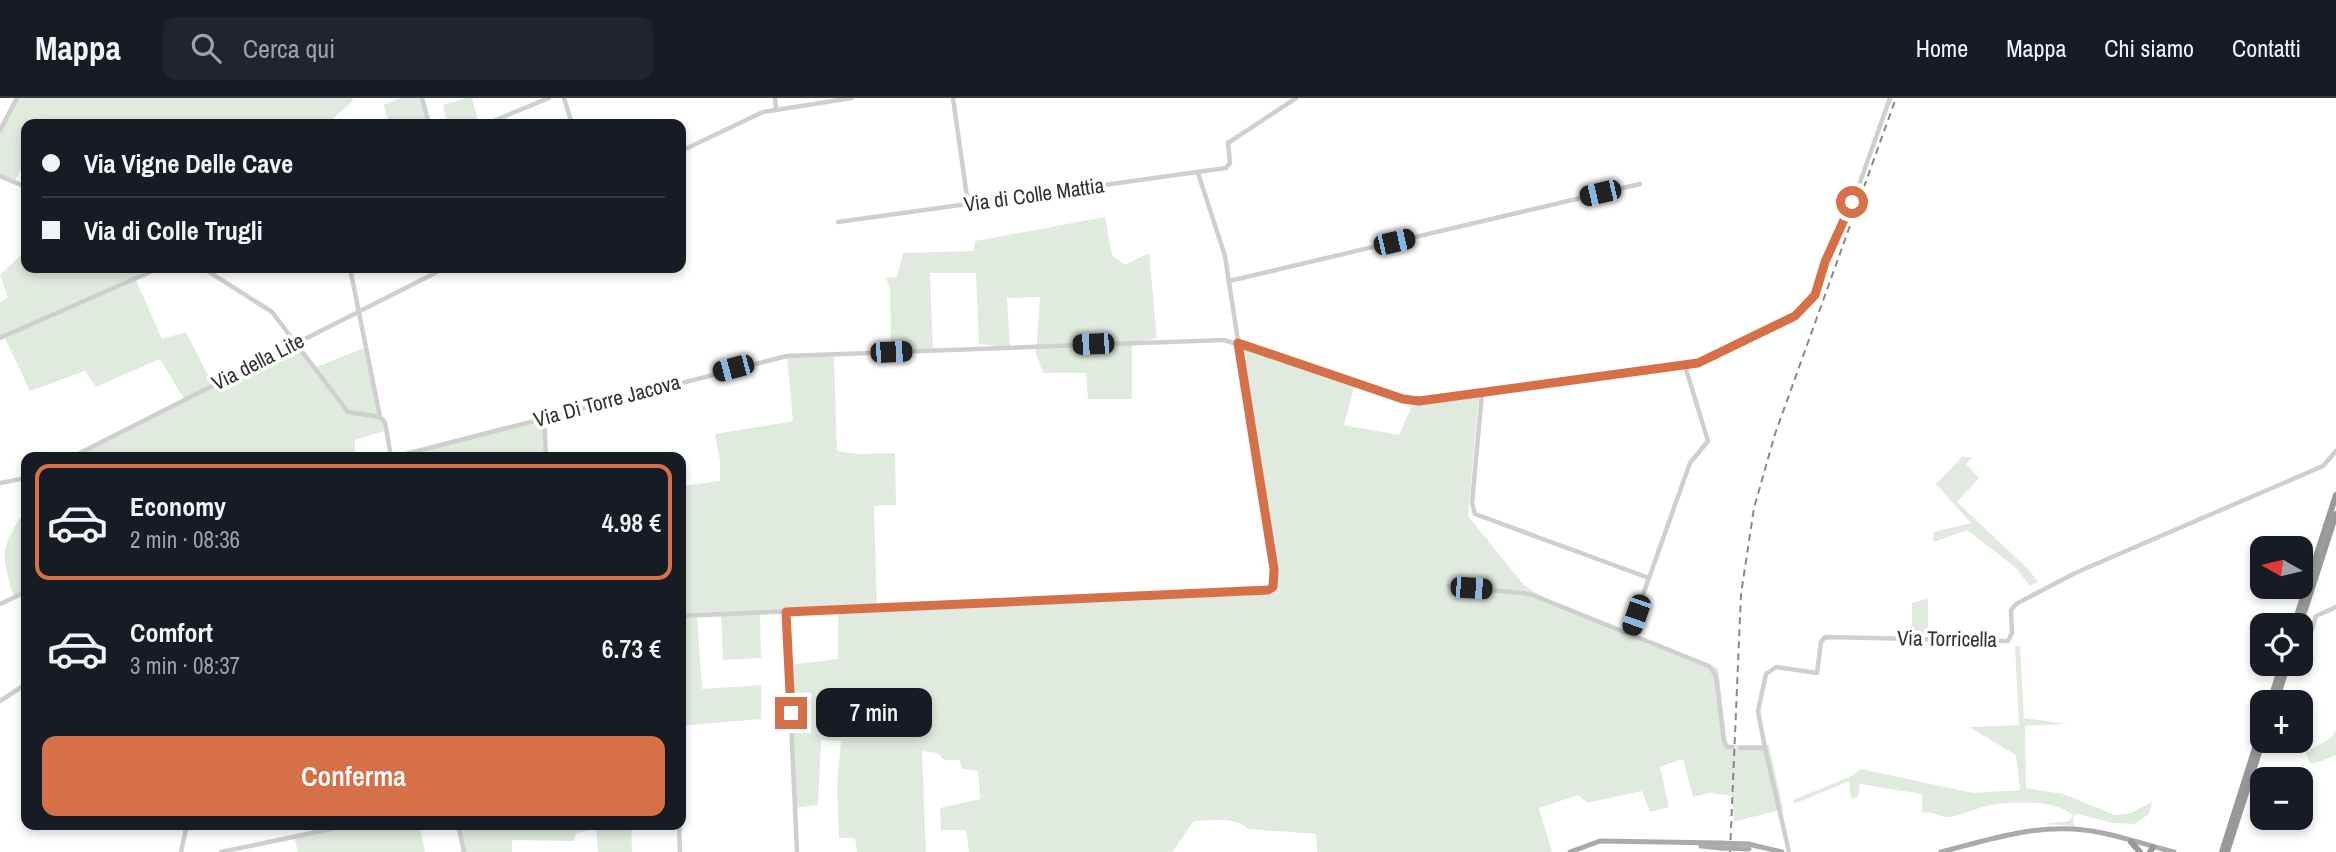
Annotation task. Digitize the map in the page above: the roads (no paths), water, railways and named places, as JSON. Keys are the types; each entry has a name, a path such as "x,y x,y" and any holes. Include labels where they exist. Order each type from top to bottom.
{"highway":[{"path":"2298,613 2336,495"},
{"path":"2304,613 2336,514"},
{"path":"2221,852 2253,753"},
{"path":"2227,852 2259,753"},
{"path":"2131,842 2140,852"}],"main road":[{"path":"1941,852 2016,833 2050,829 2089,830 2152,850 2174,852"},
{"path":"1570,852 1600,841 1749,846 1782,852"}],"street":[{"path":"0,130 17,98"},
{"path":"422,98 428,119"},
{"path":"496,119 534,101 549,98"},
{"path":"564,98 570,119"},
{"path":"775,98 776,108"},
{"path":"686,148 733,125 776,108 852,98"},
{"path":"953,98 968,204"},
{"name":"Via di Colle Mattia","path":"838,222 1198,173 1229,166 1228,143 1296,98"},
{"name":"Via Di Torre Jacova","path":"411,452 788,356 1218,340 1238,343 1408,401 1705,361 1797,315 1811,302 1818,289 1826,258 1858,188 1889,98"},
{"path":"686,616 1268,590 1273,587 1275,582 1223,244 1198,173"},
{"path":"0,176 21,185"},
{"path":"1229,281 1640,184"},
{"path":"0,338 148,273"},
{"path":"211,273 268,309 348,412 380,417"},
{"path":"352,273 380,417 385,422 391,452"},
{"name":"Via della Lite","path":"82,452 435,273"},
{"path":"1629,634 1688,466 1707,444 1708,437 1684,365"},
{"path":"1482,393 1472,503 1476,516 1648,578"},
{"path":"544,417 546,452"},
{"name":"Via Torricella","path":"1765,748 1758,711 1766,674 1776,667 1817,673 1821,643 1825,637 2008,641 2012,633 2011,610 2016,604 2053,587 2075,573 2323,466 2336,451"},
{"path":"0,483 21,479"},
{"path":"1449,586 1525,593 1713,669 1724,741 1727,747 1732,747"},
{"path":"0,604 21,594"},
{"path":"2313,623 2317,616 2336,607"},
{"path":"786,612 797,852"},
{"path":"0,701 21,687"},
{"path":"1740,748 1765,748 1789,852"},
{"path":"181,852 186,830"},
{"path":"221,852 326,830"},
{"path":"459,830 464,852"},
{"path":"679,830 680,852"}],"railway":[{"path":"1730,852 1741,594 1754,508 1775,434 1896,98"}]}
